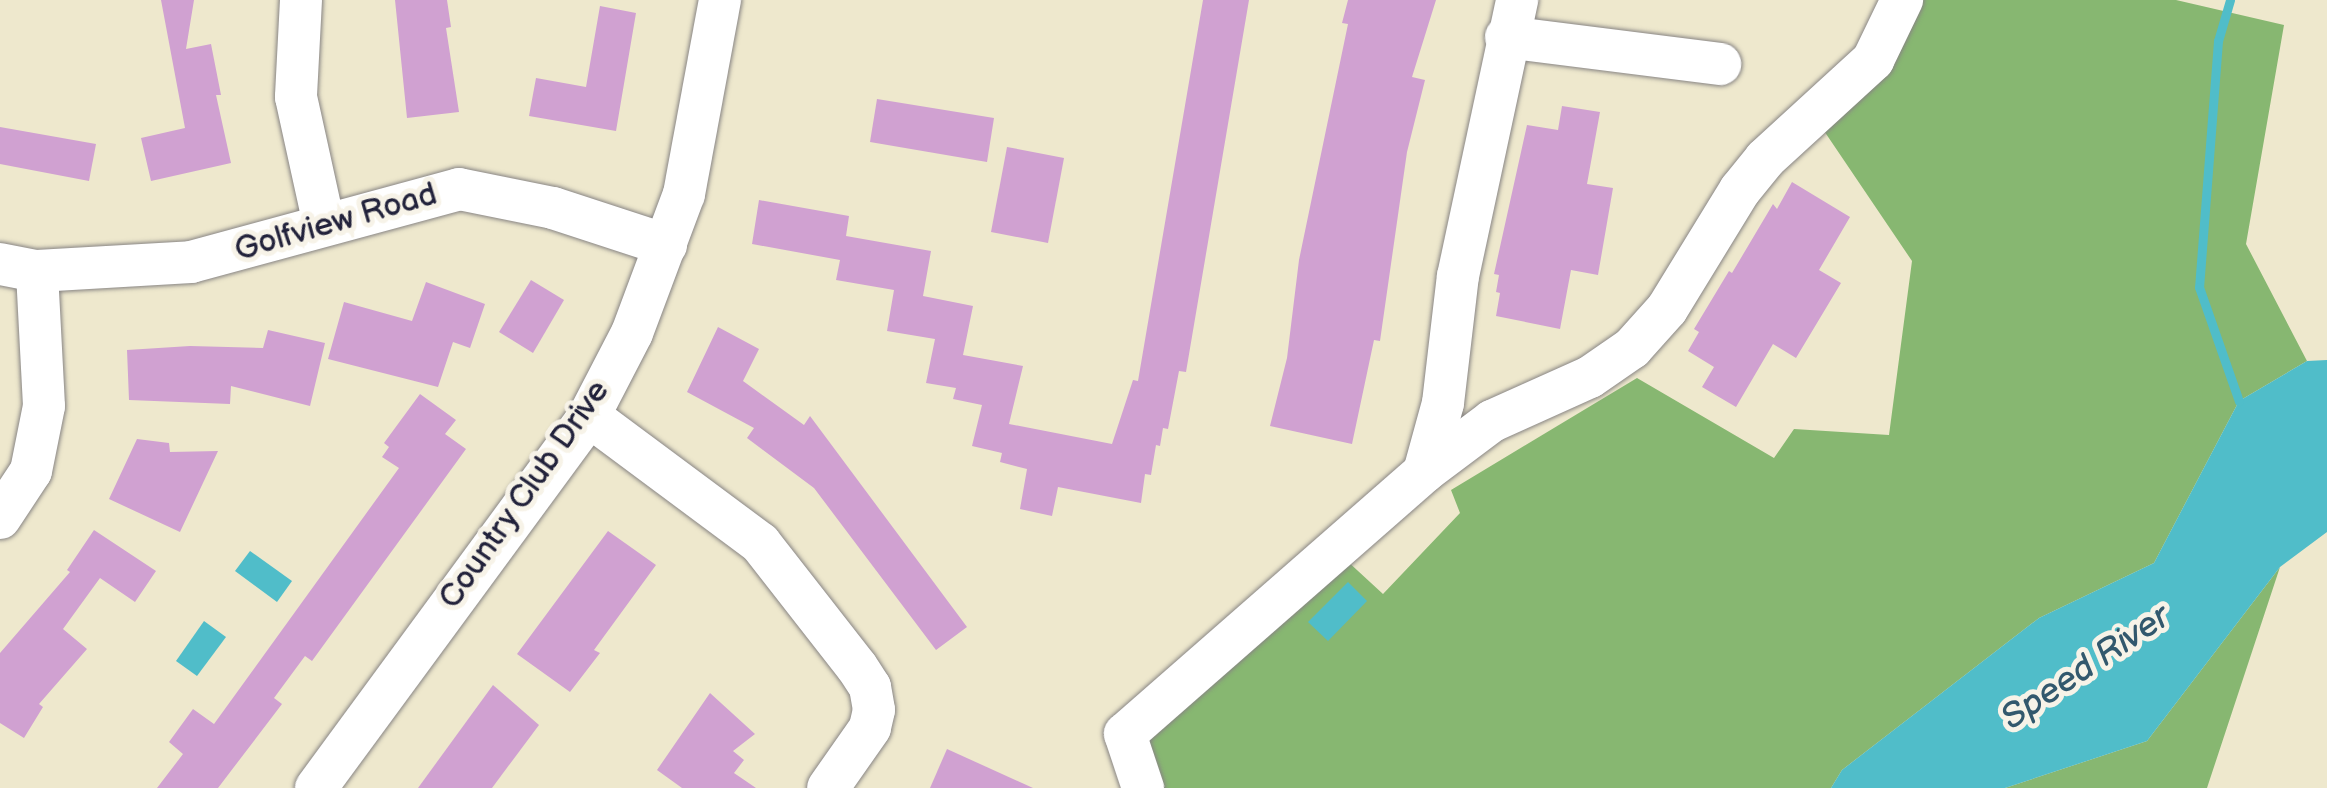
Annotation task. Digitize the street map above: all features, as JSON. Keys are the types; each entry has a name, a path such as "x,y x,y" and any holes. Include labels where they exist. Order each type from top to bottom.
{"street":[{"path":"301,0 296,97 324,224"},
{"name":"Country Club Drive","path":"316,788 589,416 632,333 666,245 696,140 720,0"},
{"path":"1143,788 1125,734 1424,472 1492,421 1590,377 1632,348 1667,310 1740,190 1765,159 1873,60 1902,0"},
{"path":"1424,472 1443,403 1458,276 1512,18 1720,64"},
{"name":"Golfview Road","path":"18,268 191,262 459,189 553,208 666,245"},
{"path":"0,518 31,471 44,406 18,268"},
{"path":"589,416 760,543 864,677 874,710 870,728 828,788"}],"green space":[{"path":"1901,0 2176,0 2284,25 2246,244 2307,361 2239,401 2154,563 2039,618 1842,770 1831,788 1149,788 1137,735 1345,559 1383,594 1460,513 1451,490 1637,378 1774,458 1794,429 1889,435 1912,261 1816,119"},
{"path":"2280,567 2207,788 2005,788 2147,741"}],"water":[{"name":"Speed River","path":"2327,360 2327,532 2280,567 2147,741 2005,788 1831,788 1842,770 2039,618 2154,563 2239,401 2307,361"},
{"path":"250,551 292,581 277,602 235,571"},
{"path":"1348,582 1367,601 1328,641 1308,622"},
{"path":"204,621 226,637 197,676 176,661"}],"building":[{"path":"161,0 194,0 186,49 211,44 221,95 216,95 231,163 151,181 141,138 185,128"},
{"path":"395,0 447,0 451,27 446,28 459,112 407,118"},
{"path":"1203,0 1249,0 1186,372 1179,371 1168,429 1163,428 1160,446 1156,445 1151,475 1145,474 1141,503 1058,487 1052,516 1020,509 1027,469 1000,462 1002,453 972,446 982,405 953,399 956,388 926,383 935,339 887,331 894,290 836,280 840,260 752,244 759,200 849,216 846,236 931,251 923,296 973,306 963,355 1023,366 1009,424 1112,444 1133,380 1138,381"},
{"path":"1348,0 1436,0 1412,77 1425,80 1407,152 1380,341 1374,340 1352,444 1270,426 1287,358 1299,260 1348,24 1342,23"},
{"path":"600,6 636,13 616,131 529,116 536,78 586,87"},
{"path":"877,99 994,118 987,162 870,142"},
{"path":"1562,106 1600,112 1587,184 1613,188 1598,275 1571,270 1560,329 1496,316 1500,293 1496,292 1499,275 1494,274 1527,125 1558,130"},
{"path":"0,127 96,144 89,181 0,164"},
{"path":"1007,147 1064,158 1048,243 991,232"},
{"path":"1792,182 1850,217 1819,270 1841,283 1796,358 1773,344 1736,407 1702,387 1714,367 1688,351 1699,332 1694,329 1729,271 1732,273 1773,204 1777,209"},
{"path":"531,280 564,300 533,353 499,332"},
{"path":"426,282 485,304 470,348 453,342 438,387 328,359 344,302 412,321"},
{"path":"718,327 759,349 743,381 804,425 810,416 967,627 936,650 814,488 747,438 754,428 687,392"},
{"path":"268,330 325,343 310,406 231,386 230,404 129,400 127,350 190,346 263,348"},
{"path":"420,394 456,420 445,434 466,449 312,661 305,656 274,698 282,704 218,788 157,788 183,754 169,742 193,709 214,724 399,468 382,457 389,447 384,443"},
{"path":"137,439 169,443 170,452 218,451 180,532 109,499"},
{"path":"94,530 156,571 135,602 100,578 63,629 87,649 39,704 43,707 24,738 0,723 0,653 70,572 67,570"},
{"path":"608,531 656,565 594,650 600,653 570,692 517,654"},
{"path":"493,685 539,725 492,788 418,788"},
{"path":"710,693 755,734 733,751 744,760 734,773 756,788 682,788 657,770"},
{"path":"947,749 1033,788 930,788"}],"waterway":[{"path":"2230,0 2218,41 2199,287 2239,401"}]}
